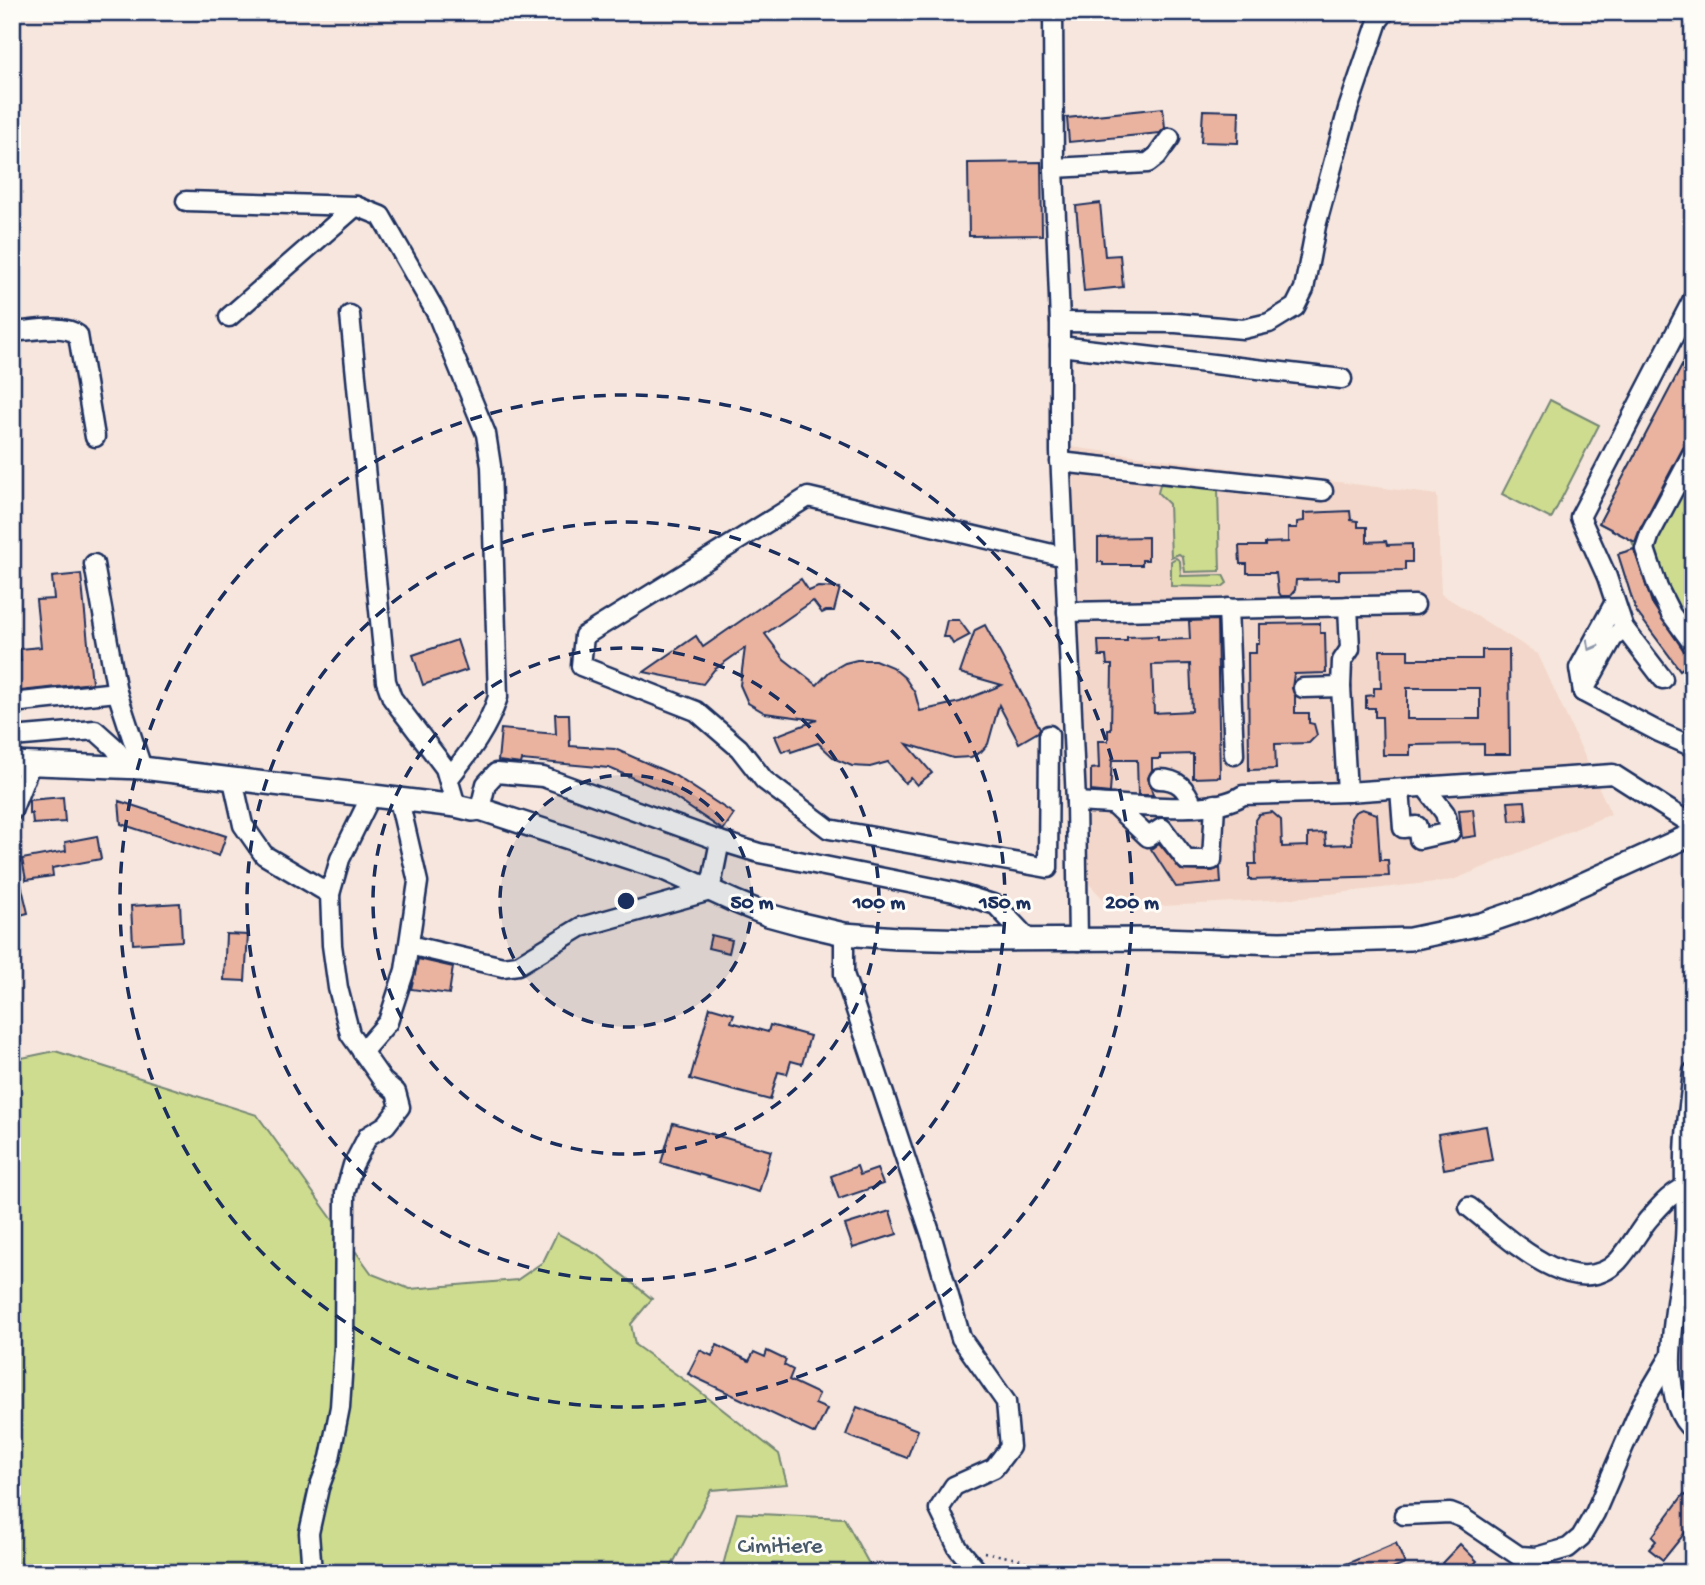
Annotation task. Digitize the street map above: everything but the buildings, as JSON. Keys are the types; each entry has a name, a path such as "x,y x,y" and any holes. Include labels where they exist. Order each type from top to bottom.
{"main road":[{"path":"21,763 135,767 480,809 666,870 768,915 844,934 897,938 1078,941 1160,939 1280,943 1410,939 1481,924 1534,906 1693,834"}],"street":[{"path":"1054,12 1060,462 1076,802 1078,941"},
{"path":"1060,322 1176,323 1243,329 1269,323 1295,307 1304,289 1316,226 1348,109 1378,21 1385,12"},
{"path":"1054,168 1148,163 1157,156 1170,138"},
{"path":"186,201 356,206 381,216 436,314 485,434 491,466 498,697 492,717 476,744 449,778"},
{"path":"229,317 356,206"},
{"path":"1663,678 1625,628 1607,577 1580,517 1693,299"},
{"path":"350,315 386,681 391,698 436,756 449,778 456,806"},
{"path":"12,332 60,330 74,331 78,335 95,437"},
{"path":"1060,346 1342,379"},
{"path":"1693,453 1650,534 1645,549 1664,601 1693,644"},
{"path":"1060,462 1323,491"},
{"path":"1049,735 1048,867 829,829 764,780 739,748 696,710 581,666 584,636 808,497 1065,557"},
{"path":"94,564 117,692 135,767"},
{"path":"1583,692 1579,668 1615,603"},
{"path":"1067,612 1415,605"},
{"path":"1347,787 1341,687 1342,661 1350,649 1348,606"},
{"path":"1228,608 1234,755"},
{"path":"1583,692 1613,638 1625,628"},
{"path":"1303,688 1341,687"},
{"path":"12,704 117,692"},
{"path":"1583,692 1693,747"},
{"path":"12,737 95,730 135,767"},
{"path":"12,811 21,763"},
{"path":"480,809 486,784 496,773 543,777 759,853 954,892 996,905 1028,939"},
{"path":"1076,802 1148,807 1193,806 1234,802 1243,795 1347,787 1400,789 1613,774 1693,825"},
{"path":"1159,779 1171,779 1178,783 1189,795 1193,806"},
{"path":"233,780 243,825 264,855 330,894"},
{"path":"1400,789 1403,828 1417,826 1419,839 1450,832 1445,813 1425,787"},
{"path":"312,1573 309,1533 318,1488 330,1458 340,1407 344,1346 345,1193 354,1165 368,1136 386,1125 400,1107 396,1092 383,1082 350,1034 338,988 332,945 330,894 340,859 371,796"},
{"path":"362,1052 388,1022 405,970 409,945 418,882 399,800"},
{"path":"1113,804 1148,837 1162,828 1186,860 1212,860 1215,804"},
{"path":"409,945 503,967 518,965 581,927 710,891 720,841"},
{"path":"844,934 844,974 921,1202 961,1338 1006,1402 1010,1447 994,1468 954,1486 939,1509 958,1548 979,1573"},
{"path":"1693,1072 1685,1155 1689,1185 1685,1236 1670,1357 1674,1399 1686,1425 1693,1430"},
{"path":"1469,1207 1544,1265 1563,1273 1585,1275 1604,1271 1618,1261 1654,1213 1689,1185"},
{"path":"1404,1515 1450,1513 1518,1556 1535,1556 1567,1548 1581,1538 1595,1513 1642,1405 1670,1357"}],"path":[{"path":"958,1548 1011,1556 1034,1567 1038,1573"}],"shaded area":[{"path":"1070,447 1437,495 1441,594 1538,654 1611,814 1453,880 1285,899 1113,909 1087,882"}],"green space":[{"path":"1693,345 1693,660 1680,670 1645,623 1659,612 1653,606 1636,611 1618,554 1635,549 1631,539 1599,523 1656,415 1673,424 1681,409 1664,400"},
{"path":"1550,400 1599,425 1551,519 1502,494"},
{"path":"1160,484 1218,489 1220,571 1185,572 1183,557 1179,554 1171,557 1169,504 1158,493"},
{"path":"1176,558 1180,561 1181,576 1223,575 1227,583 1222,587 1171,586 1171,561"},
{"path":"55,1051 257,1115 372,1274 410,1289 517,1280 543,1262 557,1233 598,1255 652,1299 631,1324 635,1345 694,1387 779,1454 787,1484 711,1490 668,1573 12,1573 12,1060"},
{"name":"Cimitiere","path":"737,1513 844,1518 874,1573 721,1573"}]}
